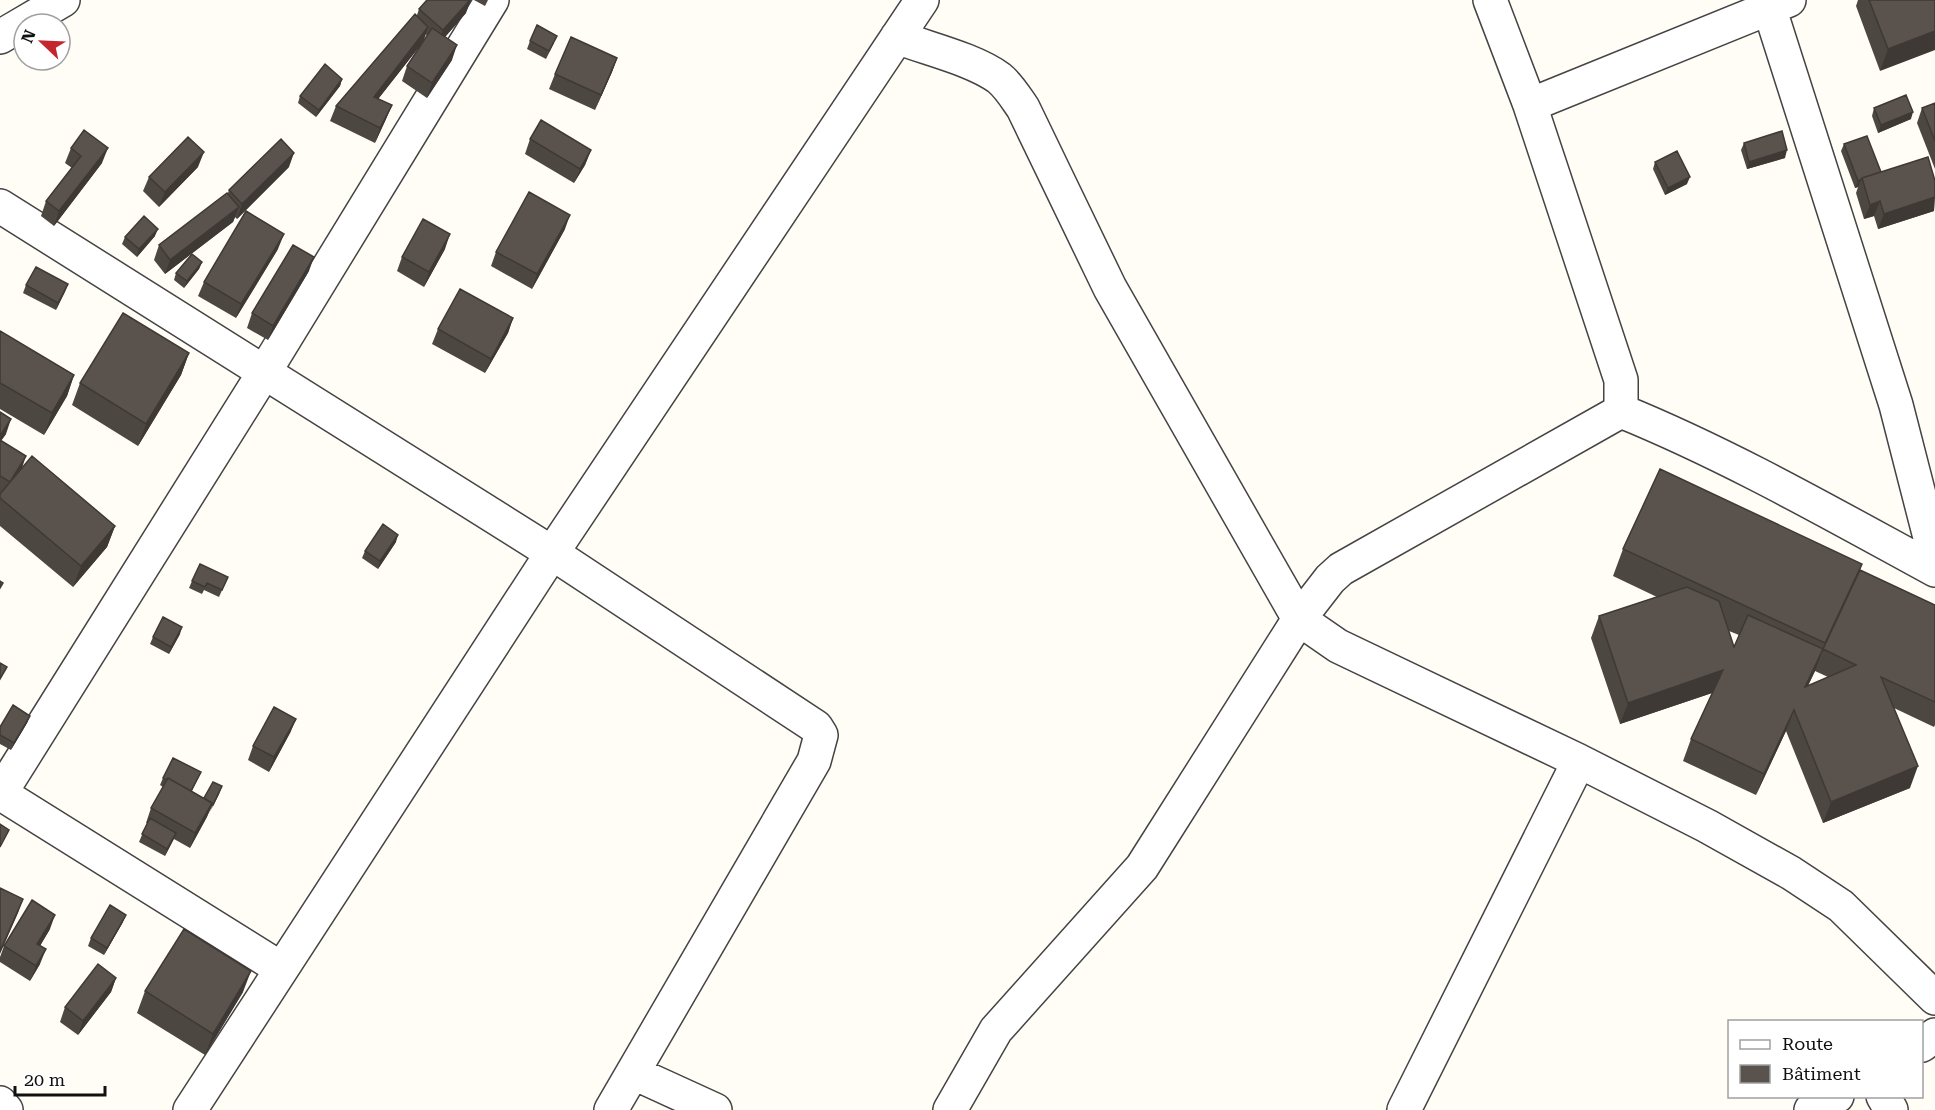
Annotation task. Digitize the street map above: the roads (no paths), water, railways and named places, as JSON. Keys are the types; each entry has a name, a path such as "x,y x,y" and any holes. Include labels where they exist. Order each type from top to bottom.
{"street":[{"path":"0,37 63,0"},
{"path":"280,968 0,794 265,371 492,0"},
{"path":"190,1110 280,968 552,553 922,0"},
{"path":"1490,0 1530,105 1621,380 1621,411"},
{"path":"1530,105 1779,3 1896,405 1935,557"},
{"path":"897,37 987,70 1001,80 1023,108 1110,288 1299,619 1338,646 1579,760 1707,826 1791,873 1841,906 1935,998"},
{"path":"0,206 552,553 816,727 821,735 814,761 611,1110"},
{"path":"950,1110 996,1030 1154,849 1299,619 1330,579 1341,569 1621,411"},
{"path":"1621,411 1788,491 1935,570"},
{"path":"1404,1110 1579,760"},
{"path":"1923,1044 1935,1035"},
{"path":"634,1073 715,1110"},
{"path":"1810,1110 1834,1098"},
{"path":"0,1103 6,1110"}]}
